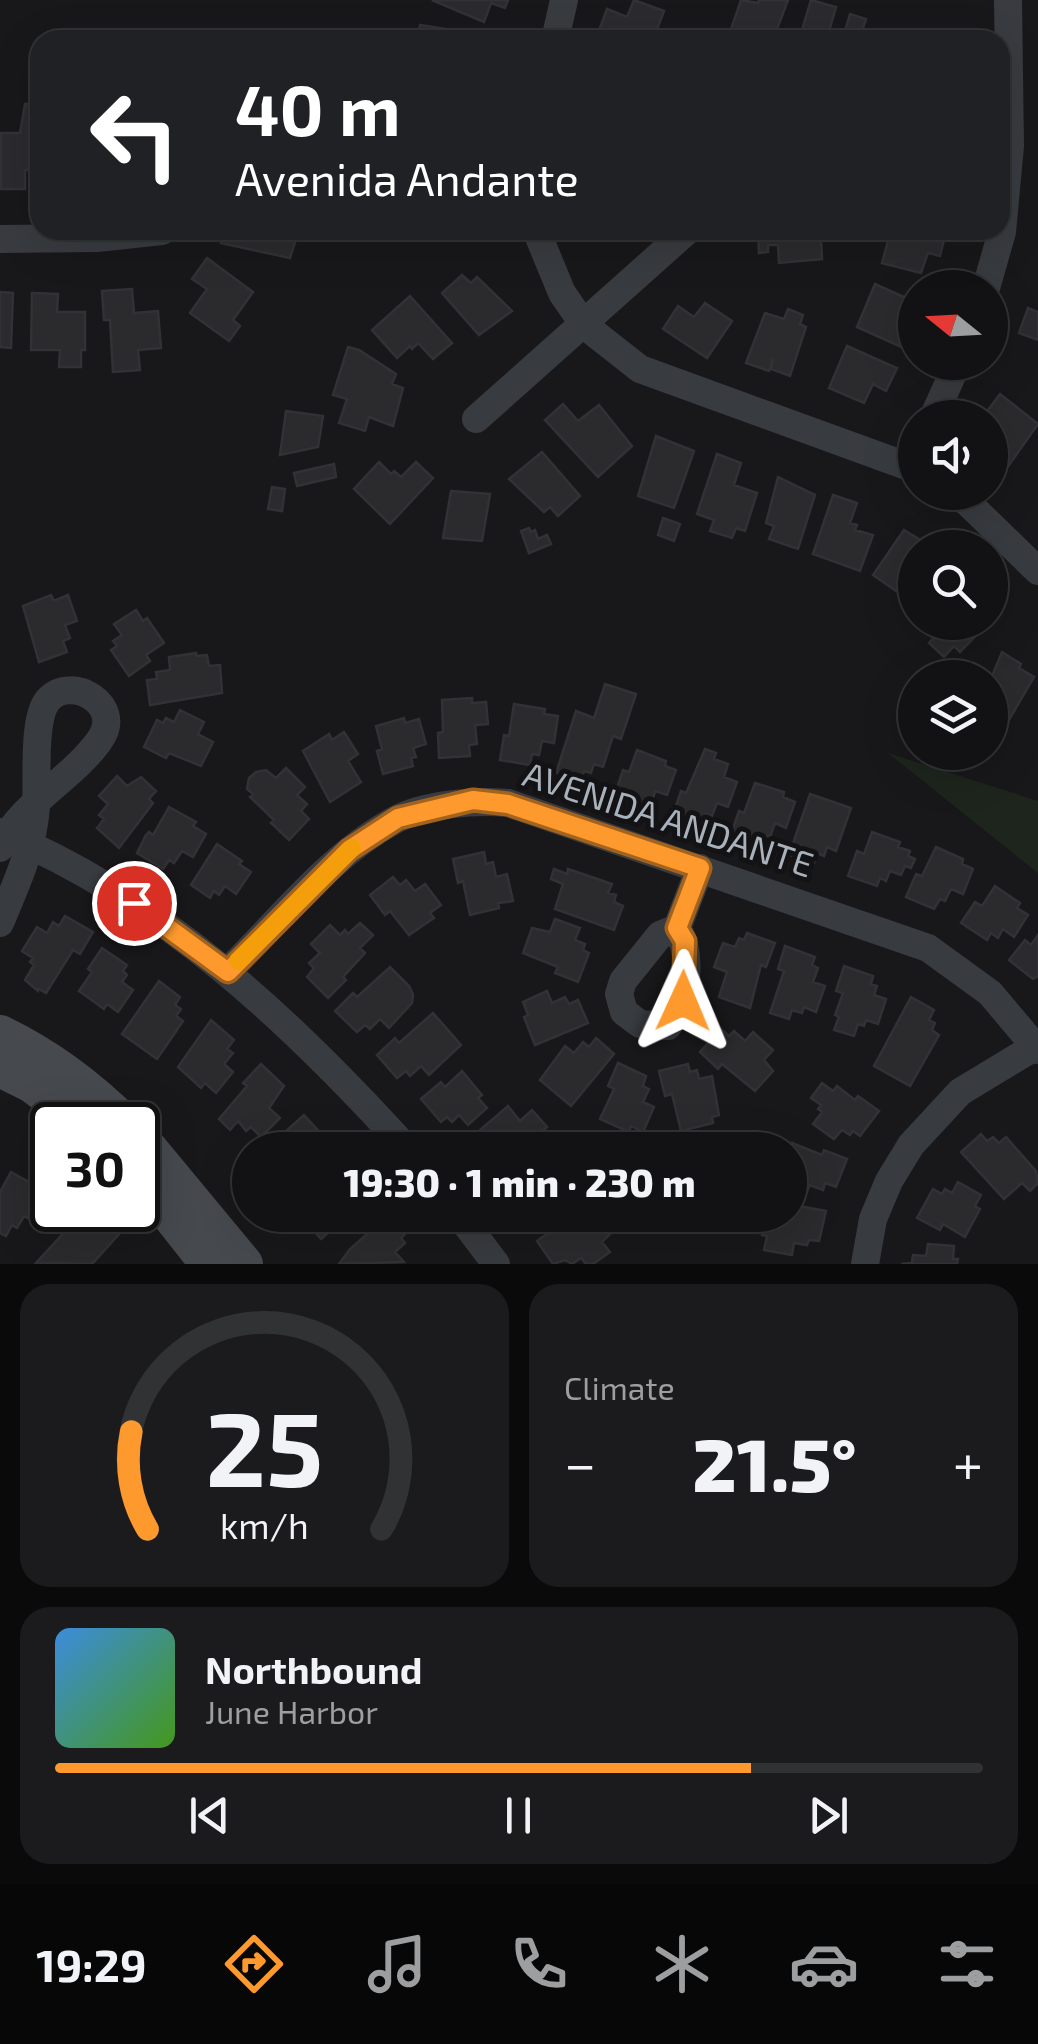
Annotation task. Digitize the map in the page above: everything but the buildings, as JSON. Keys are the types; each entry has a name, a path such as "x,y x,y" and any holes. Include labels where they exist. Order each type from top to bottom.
{"street":[{"path":"557,30 564,0"},
{"path":"1008,0 1008,30"},
{"path":"0,239 30,239"},
{"path":"540,240 562,293 584,325 640,368 898,459"},
{"path":"476,419 677,240"},
{"path":"991,270 1000,240"},
{"path":"975,510 1038,571"},
{"name":"AVENIDA ANDANTE","path":"228,972 349,850 398,818 473,800 508,804 928,948 990,993 1037,1048"},
{"path":"0,923 10,840 37,804"},
{"path":"10,840 134,903 228,972 300,1038 391,1132"},
{"path":"677,928 700,868"},
{"path":"0,1034 31,1048 104,1102"},
{"path":"865,1264 873,1219 888,1181 911,1145 960,1092 1037,1048"},
{"path":"0,1068 56,1102"},
{"path":"160,1163 244,1264"},
{"path":"160,1202 209,1264"},
{"path":"472,1232 496,1264"}],"shaded area":[{"path":"909,770 941,770 1038,801 1038,873"}],"slow traffic":[{"path":"238,961 352,848"}],"route":[{"path":"134,903 228,972 349,850 398,818 473,800 508,804 700,868 677,928 685,941 683,1001"}]}
